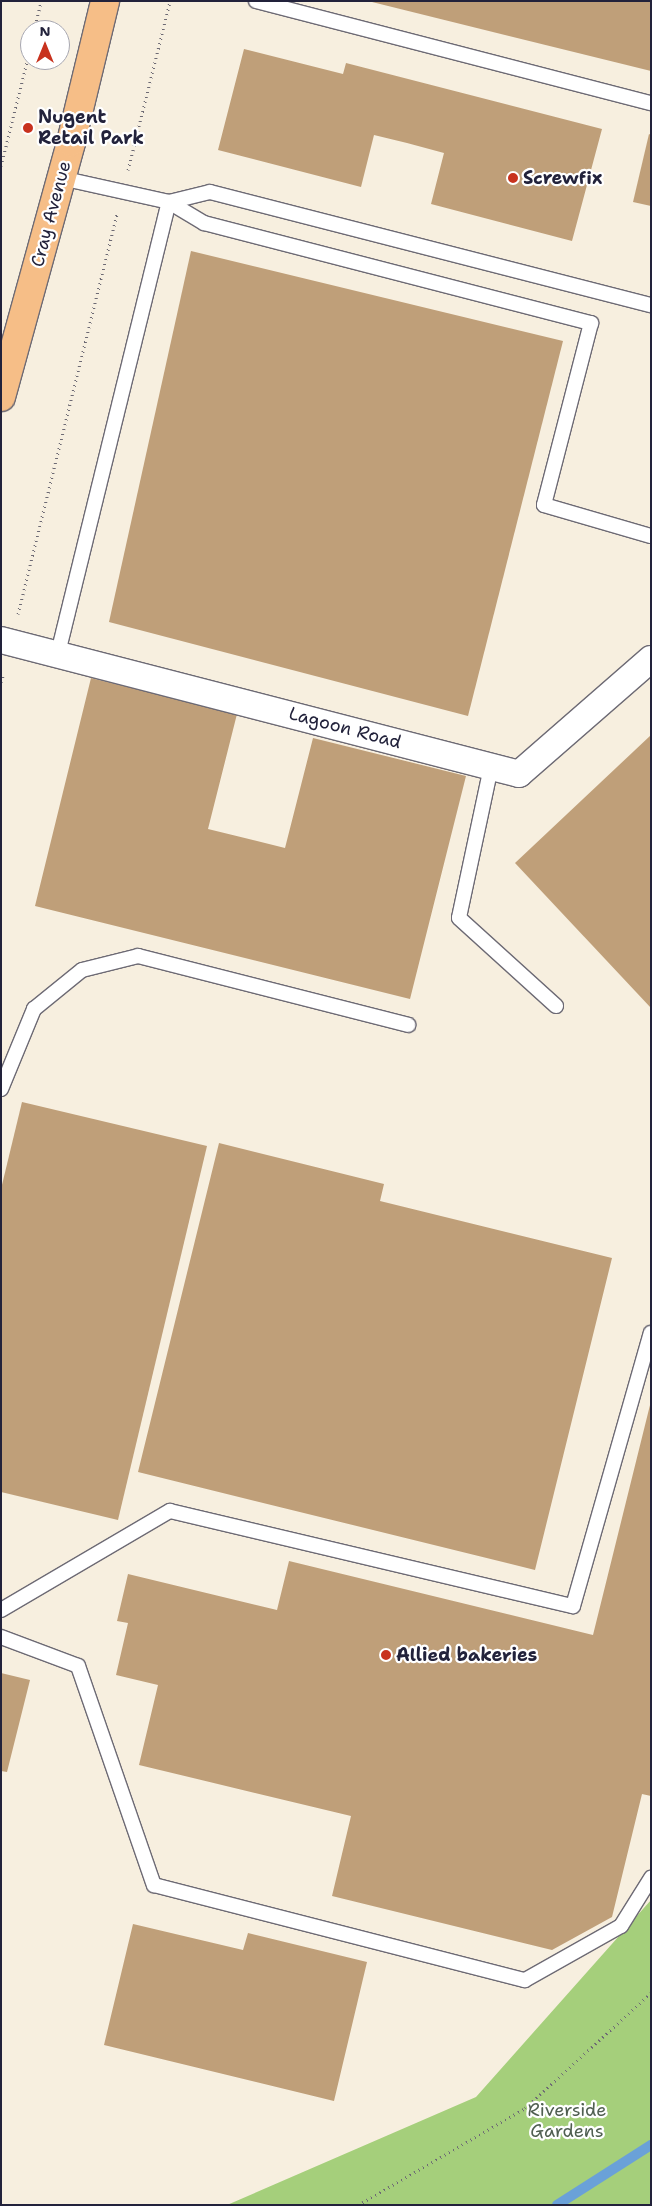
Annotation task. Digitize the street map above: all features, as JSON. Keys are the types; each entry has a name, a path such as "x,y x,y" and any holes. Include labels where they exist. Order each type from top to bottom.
{"main road":[{"name":"Cray Avenue","path":"1,397 61,178 105,1"}],"street":[{"name":"Lagoon Road","path":"6,641 58,652 519,774 651,659"}],"lane":[{"path":"256,1 651,103"},
{"path":"61,178 169,202 204,223 591,323 544,505 651,536"},
{"path":"169,202 210,192 651,306"},
{"path":"58,652 169,202"},
{"path":"491,767 459,918 556,1006"},
{"path":"1,1089 34,1009 82,970 138,956 408,1024"},
{"path":"1,1610 170,1511 573,1606 651,1333"},
{"path":"1,1637 78,1666 154,1885 525,1980 621,1926 651,1878"}],"path":[{"path":"36,20 41,1"},
{"path":"1,682 6,641 170,1"},
{"path":"1,166 25,70"},
{"path":"358,2205 525,2108 651,1993"}],"green space":[{"name":"Riverside Gardens","path":"651,1900 651,2205 227,2205 476,2097"}],"building":[{"path":"372,1 651,1 651,71 372,2"},
{"path":"244,49 343,74 346,63 602,129 572,241 431,204 444,153 407,143 374,135 361,187 218,150"},
{"path":"649,134 651,135 651,206 633,202"},
{"path":"191,251 563,341 468,716 109,622"},
{"path":"91,678 237,714 208,829 285,848 313,738 466,776 410,999 35,906"},
{"path":"651,735 651,1008 515,863"},
{"path":"22,1102 207,1146 118,1520 1,1492 1,1189"},
{"path":"219,1143 384,1184 380,1201 612,1258 535,1570 138,1472"},
{"name":"Allied bakeries","path":"651,1401 651,1796 642,1794 612,1917 552,1950 332,1896 351,1816 139,1765 158,1685 116,1675 128,1623 117,1621 128,1574 277,1610 289,1561 593,1635"},
{"path":"1,1673 30,1680 7,1772 1,1771"},
{"path":"133,1924 243,1950 248,1933 367,1962 334,2101 104,2045"}],"waterway":[{"path":"557,2205 651,2145"}],"place":[{"name":"Nugent Retail Park","path":"28,128"},
{"name":"Screwfix","path":"513,178"},
{"name":"Allied bakeries","path":"386,1655"}]}
